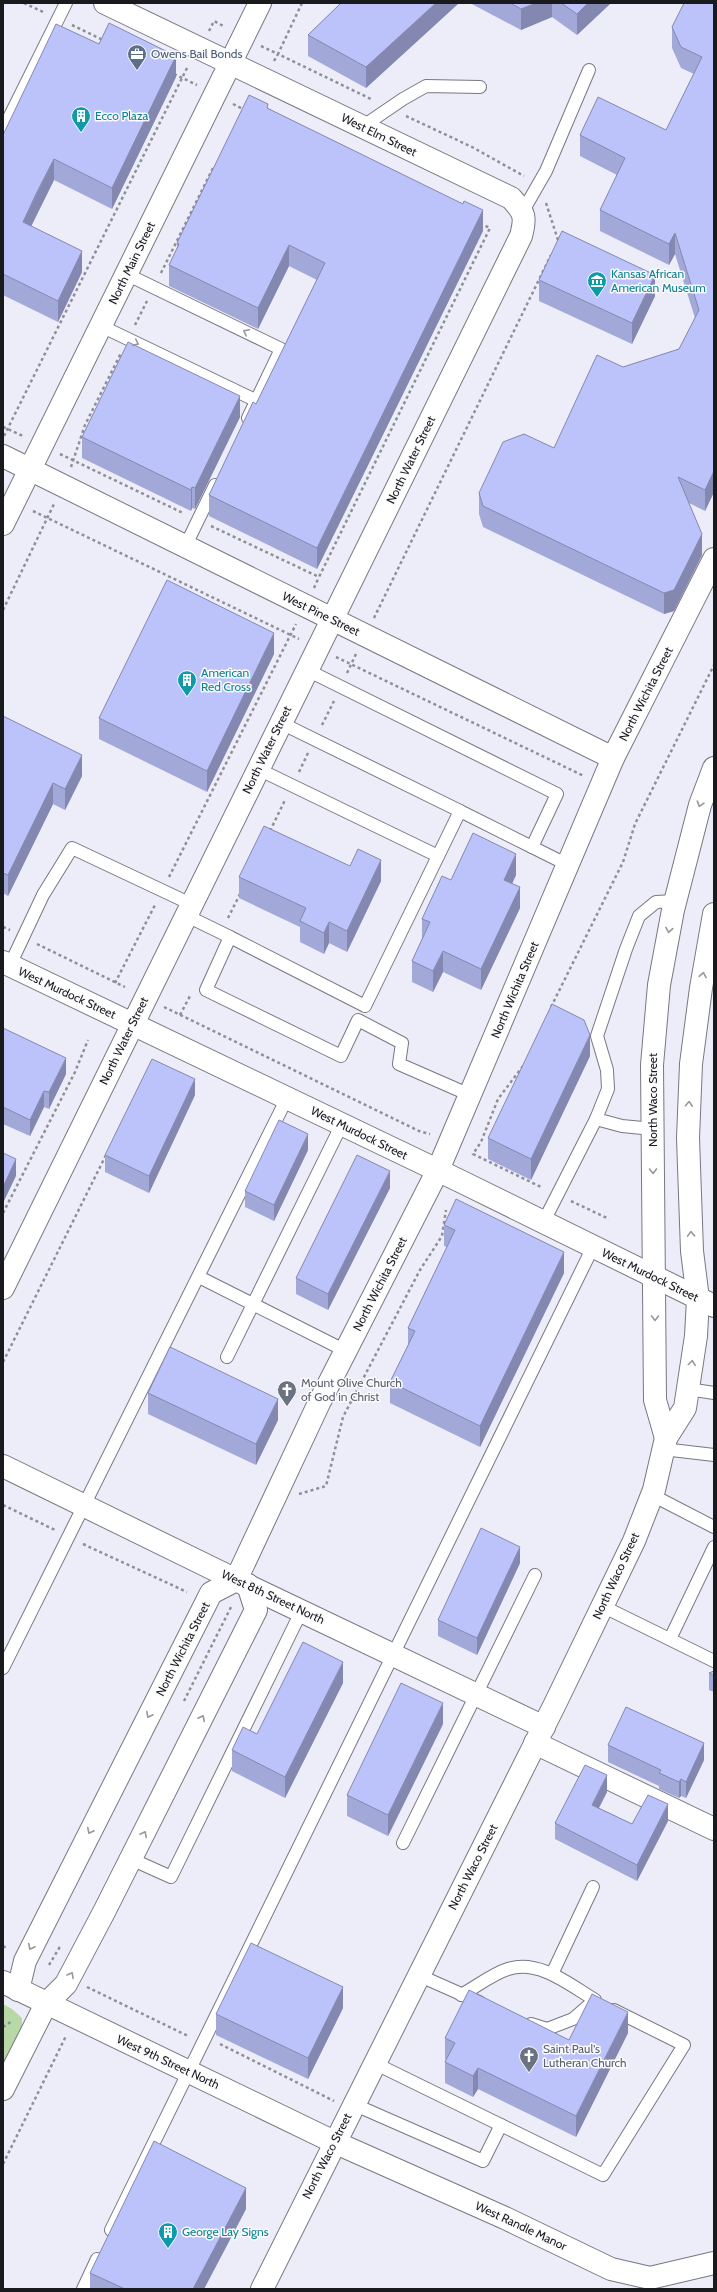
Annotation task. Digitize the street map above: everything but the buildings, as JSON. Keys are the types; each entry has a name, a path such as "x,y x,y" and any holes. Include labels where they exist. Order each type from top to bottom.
{"street":[{"name":"West Elm Street","path":"105,3 511,198 523,211"},
{"name":"North Main Street","path":"3,524 260,3"},
{"name":"North Water Street","path":"3,1288 521,236 524,223 523,211"},
{"name":"West Pine Street","path":"3,456 613,758"},
{"name":"North Wichita Street","path":"11,1986 211,1593 242,1583 346,1351 438,1170 613,758 714,559"},
{"name":"North Waco Street","path":"665,1443 655,1400 652,1065 659,985 675,901 700,805 714,768"},
{"name":"North Waco Street","path":"262,2289 334,2142 345,2103 374,2063 539,1735 634,1541 652,1495 665,1443 685,1408 696,1336 706,1303 692,1251 688,1123 692,1056 714,914"},
{"name":"West Murdock Street","path":"6,964 438,1170 706,1303"},
{"name":"West 8th Street North","path":"3,1466 242,1583 302,1610 476,1694 539,1735 714,1829"},
{"path":"3,2089 46,2004 69,1978 256,1610 242,1583"},
{"name":"West 9th Street North","path":"11,1986 334,2142"},
{"name":"West Randle Manor","path":"334,2142 498,2215 611,2269 650,2278 714,2263"}],"lane":[{"path":"3,130 66,3"},
{"path":"523,211 546,171 590,70"},
{"path":"362,127 403,99 426,86 480,87"},
{"path":"126,274 281,350 243,429"},
{"path":"101,326 257,401"},
{"path":"185,547 222,471"},
{"path":"307,670 557,794 532,847"},
{"path":"281,723 568,865"},
{"path":"258,769 438,856"},
{"path":"230,938 206,990 341,1056 460,811"},
{"path":"6,964 23,937 43,895 72,848 162,891 230,938 365,1006"},
{"path":"543,1223 596,1119 608,1089 607,1070 597,1036 626,949 639,916 656,902 675,901"},
{"path":"358,1020 402,1043 399,1064 470,1096"},
{"path":"3,1668 287,1098"},
{"path":"596,1119 622,1126 653,1129"},
{"path":"227,1357 342,1124"},
{"path":"83,2289 202,2042 592,1247"},
{"path":"198,1277 346,1351"},
{"path":"688,1389 714,1393"},
{"path":"665,1443 714,1455"},
{"path":"652,1495 714,1527"},
{"path":"670,1639 714,1547"},
{"path":"403,1843 534,1575"},
{"path":"602,1606 714,1661"},
{"path":"131,1858 171,1877 302,1610"},
{"path":"552,1974 593,1887"},
{"path":"374,2063 603,2175 684,2046 595,2000 552,1974 530,1967 508,1969 461,1995"},
{"path":"418,1975 490,2007"},
{"path":"519,2019 547,2029 573,2019 595,2000"},
{"path":"345,2103 483,2160 501,2125"}],"path":[{"path":"24,3 105,40"},
{"path":"3,439 182,78 214,21"},
{"path":"169,72 252,113"},
{"path":"486,186 497,161"},
{"path":"116,983 319,578 490,228 478,222"},
{"path":"3,427 319,578"},
{"path":"14,502 588,778"},
{"path":"548,1014 623,862 635,824 714,665"},
{"path":"3,927 125,988"},
{"path":"164,1007 419,1131 433,1135"},
{"path":"3,1213 75,1072 88,1040"},
{"path":"525,1063 498,1099 481,1142 473,1154 609,1219"},
{"path":"3,1362 110,1147"},
{"path":"3,1505 188,1593"},
{"path":"3,1946 202,2042 220,2044 345,2103"},
{"path":"3,2027 11,2023"}],"green space":[{"path":"3,2004 12,2009 22,2018 22,2027 3,2066"}],"place":[{"name":"Owens Bail Bonds","path":"137,71"},
{"name":"Ecco Plaza","path":"81,133"},
{"name":"Kansas African American Museum","path":"597,298"},
{"name":"American Red Cross","path":"187,697"},
{"name":"Mount Olive Church of God in Christ","path":"287,1407"},
{"name":"Saint Paul's Lutheran Church","path":"529,2073"},
{"name":"George Lay Signs","path":"168,2249"}]}
